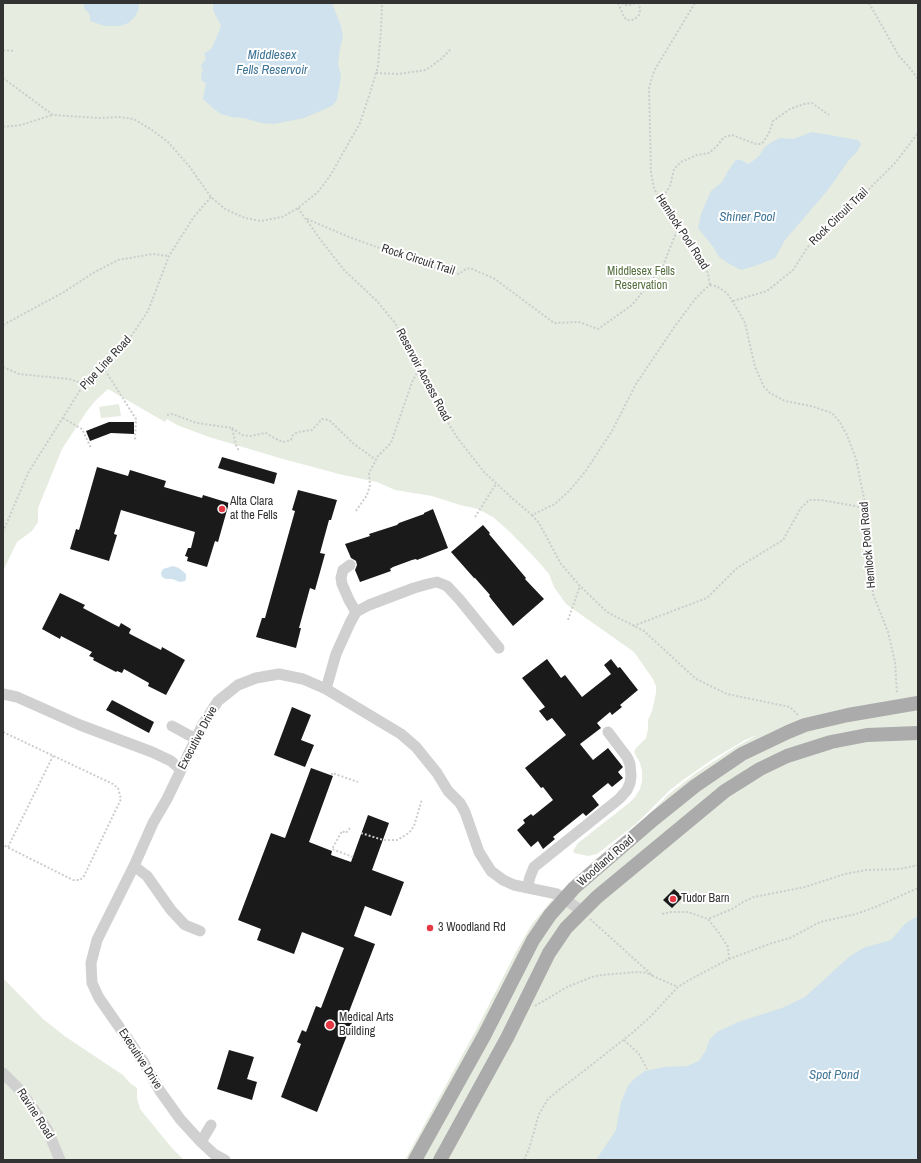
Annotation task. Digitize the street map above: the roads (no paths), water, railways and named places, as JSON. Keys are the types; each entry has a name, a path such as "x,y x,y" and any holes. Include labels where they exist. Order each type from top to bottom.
{"main road":[{"name":"Woodland Road","path":"415,1160 484,1036 528,947 547,918 564,898 654,819 695,786 742,754 805,725 848,715 918,703"},
{"name":"Woodland Road","path":"440,1160 519,1013 549,953 566,928 582,911 725,791 760,769 787,756 831,742 867,735 918,733"}],"street":[{"path":"350,565 343,570 341,578 349,600 356,612"},
{"path":"326,689 336,654 356,612 414,588 438,582 447,586 460,600 499,648"},
{"name":"Executive Drive","path":"225,1160 214,1154 201,1142 180,1119 160,1091 143,1061 99,998 92,983 91,963 94,948 153,823 167,799 210,712 218,701 238,685 256,678 279,674 303,679 326,689 401,734 416,747 437,773 448,791 460,803 465,812 479,852 488,867 502,880 514,885 557,894 582,911"},
{"path":"3,694 17,698 80,725 152,752 171,761 181,770"},
{"path":"172,726 196,739"},
{"path":"527,888 534,867 619,800 627,790 631,776 630,764 626,756 608,732"},
{"path":"134,866 147,876 171,910 185,925 200,931"},
{"name":"Ravine Road","path":"3,1073 23,1094 35,1110 47,1129 60,1160"},
{"path":"201,1142 211,1125"}],"water":[{"path":"83,3 139,3 139,8 135,17 128,23 120,26 105,26 90,21 90,16 85,10"},
{"name":"Middlesex Fells Reservoir","path":"213,3 332,3 341,26 343,37 338,64 341,76 337,100 332,106 304,118 274,124 231,117 221,114 214,109 203,99 206,83 202,81 201,74 203,71 201,66 206,58 204,54 212,48 221,26 213,10"},
{"name":"Shiner Pool","path":"812,132 858,140 861,144 857,152 849,160 827,191 785,240 775,258 741,270 719,257 714,248 698,228 701,214 711,191 722,182 736,160 741,160 749,164 759,156 765,147 772,142 780,138 793,139"},
{"path":"173,566 179,568 186,574 185,581 180,582 162,577 161,573 163,569"},
{"name":"Spot Pond","path":"918,916 918,1160 596,1160 616,1130 621,1102 628,1086 634,1079 645,1071 664,1067 687,1066 699,1061 706,1050 710,1039 717,1032 738,1022 782,1008 805,997 849,957 863,948 891,940 906,923"}],"place":[{"name":"Alta Clara at the Fells","path":"222,509"},
{"name":"Tudor Barn","path":"673,899"},
{"name":"3 Woodland Rd","path":"430,928"},
{"name":"Medical Arts Building","path":"330,1025"}],"park label":[{"name":"Middlesex Fells Reservation","path":"641,279"}]}
